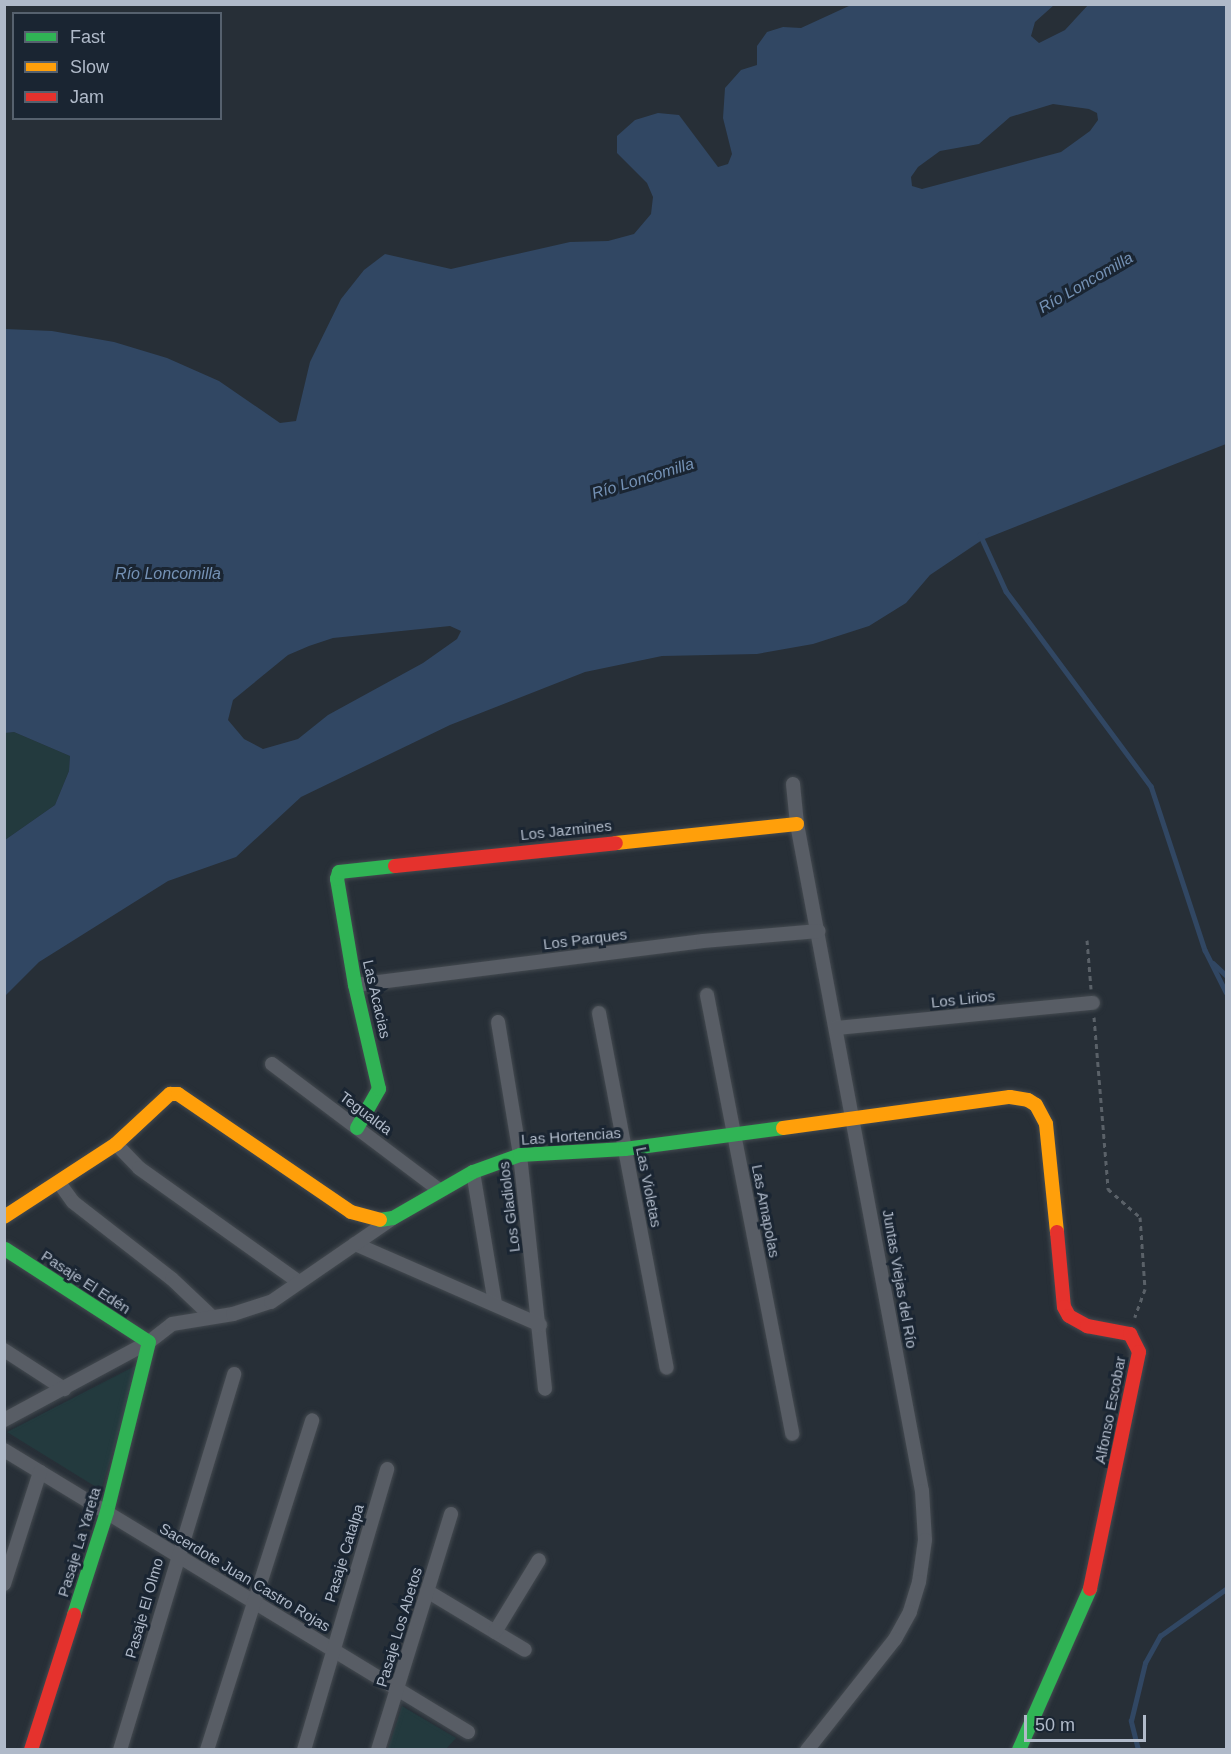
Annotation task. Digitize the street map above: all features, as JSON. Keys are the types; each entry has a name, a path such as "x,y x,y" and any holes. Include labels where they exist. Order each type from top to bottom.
{"street":[{"name":"Juntas Viejas del Río","path":"793,784 797,824 854,1117 922,1491 925,1540 916,1592 895,1639 807,1749"},
{"name":"Los Jazmines","path":"339,872 797,824"},
{"name":"Las Acacias","path":"339,872 337,879 355,984 379,1089 357,1128"},
{"name":"Los Parques","path":"355,984 703,940 819,931"},
{"name":"Las Amapolas","path":"707,995 792,1434"},
{"name":"Los Lirios","path":"836,1028 1093,1003"},
{"name":"Las Violetas","path":"598,1012 667,1368"},
{"name":"Los Gladiolos","path":"498,1022 520,1155 540,1325 544,1389"},
{"name":"Tegualda","path":"272,1064 439,1190"},
{"path":"4,1217 60,1184 116,1143 170,1094 183,1098 351,1212 372,1219 393,1218"},
{"name":"Las Hortencias","path":"393,1218 472,1172 520,1155 625,1149 1010,1097 1036,1105 1046,1124 1064,1307 1069,1316 1087,1326 1130,1334"},
{"path":"116,1143 140,1168 299,1282"},
{"path":"472,1172 495,1304"},
{"path":"60,1184 73,1202 172,1279 211,1316"},
{"path":"4,1420 154,1338 172,1324 271,1302 393,1218"},
{"path":"355,1244 540,1325"},
{"name":"Pasaje El Edén","path":"5,1249 154,1338"},
{"name":"Alfonso Escobar","path":"1019,1749 1094,1580 1137,1364 1138,1345 1130,1334"},
{"name":"Pasaje La Yareta","path":"31,1749 107,1512 154,1338"},
{"path":"4,1350 64,1389"},
{"name":"Pasaje El Olmo","path":"120,1749 176,1555 234,1374"},
{"path":"207,1749 312,1420"},
{"name":"Sacerdote Juan Castro Rojas","path":"4,1450 468,1732"},
{"name":"Pasaje Catalpa","path":"304,1749 387,1469"},
{"path":"4,1584 40,1472"},
{"name":"Pasaje Los Abetos","path":"378,1749 451,1514"},
{"path":"495,1632 539,1560"},
{"path":"427,1591 525,1650"}],"path":[{"path":"1087,940 1108,1189 1140,1217 1145,1288 1130,1334"}],"green space":[{"path":"14,732 70,756 69,771 55,805 5,840 4,733"},
{"path":"139,1364 101,1490 7,1432"},
{"path":"402,1706 456,1738 446,1749 388,1749"}],"water":[{"name":"Río Loncomilla","path":"851,5 1054,5 1035,22 1031,36 1039,43 1065,30 1088,5 1226,5 1226,444 982,540 930,575 906,603 869,626 813,644 757,654 662,656 585,672 450,725 301,797 236,857 168,881 39,962 5,996 5,840 55,805 69,771 70,756 14,732 5,733 5,329 52,331 114,342 167,358 219,381 280,423 296,421 310,362 341,299 364,270 385,254 451,269 570,242 608,241 634,234 651,214 653,197 647,183 617,153 617,136 635,120 658,113 679,115 718,167 728,164 732,154 723,118 725,88 741,70 757,65 757,46 767,32 783,27 801,28","holes":["1053,104 1089,109 1097,113 1098,120 1090,131 1061,152 922,189 912,186 911,177 918,167 940,151 979,144 1010,117","450,626 461,631 457,639 423,663 328,715 298,739 263,749 244,739 228,720 233,700 288,655 309,646 333,638"]}],"waterway":[{"path":"980,534 1006,591 1151,786 1205,950 1226,992"},
{"path":"1213,963 1226,975"},
{"path":"1138,1750 1131,1721 1145,1663 1160,1636 1226,1589"}],"traffic: fast":[{"path":"357,1128 379,1089 355,985 337,879 339,872 395,866"},
{"path":"380,1220 393,1218 473,1172 520,1155 625,1149 783,1128"},
{"path":"5,1249 149,1342 107,1512 74,1615"},
{"path":"1019,1750 1090,1589"}],"traffic: slow":[{"path":"616,843 797,824"},
{"path":"4,1217 116,1144 170,1094 178,1094 351,1212 380,1220"},
{"path":"783,1128 1010,1097 1028,1100 1036,1105 1046,1124 1057,1232"}],"traffic: jam":[{"path":"395,866 616,843"},
{"path":"1057,1232 1064,1307 1069,1316 1087,1326 1130,1334 1139,1352 1090,1589"},
{"path":"31,1750 74,1615"}]}
